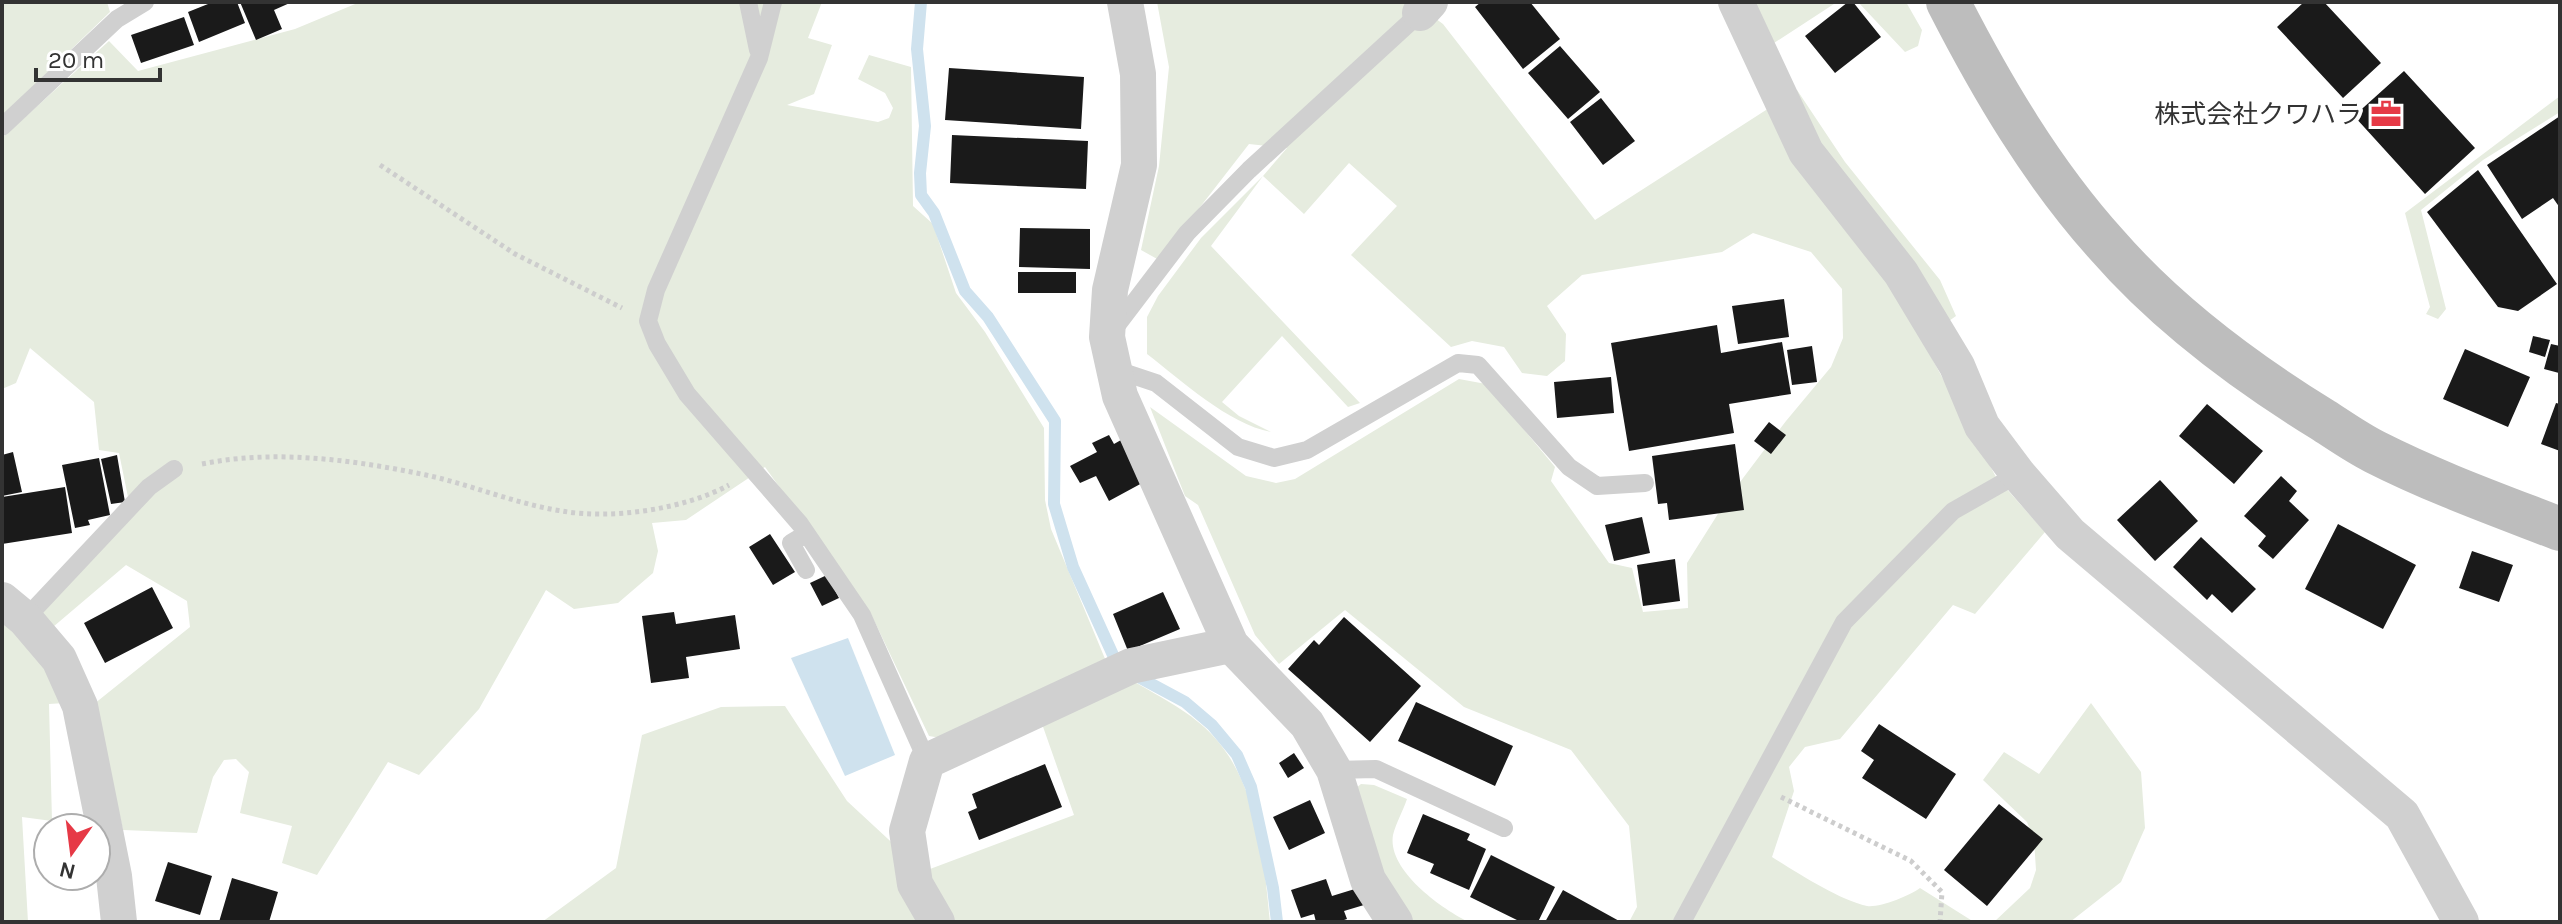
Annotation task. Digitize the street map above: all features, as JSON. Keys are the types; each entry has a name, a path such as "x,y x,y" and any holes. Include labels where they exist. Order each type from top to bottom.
{"street":[{"path":"1125,2 1138,74 1139,165 1110,290 1110,353 1120,396 1231,645 1307,724 1334,770 1368,880 1395,922"},
{"path":"1736,2 1806,152 1901,273 1957,366 1982,426 2018,474 2070,534 2402,815 2461,922"},
{"path":"1948,2 1983,71 2040,160 2107,245 2176,314 2270,388 2375,451 2560,529"},
{"path":"13,610 59,659 80,706 114,876 119,922"},
{"path":"937,922 915,884 907,831 927,761 1131,666 1231,645"}],"lane":[{"path":"2,127 10,123 117,19 145,2"},
{"path":"748,2 759,58"},
{"path":"773,2 759,58 656,290 648,321 657,344 687,394 806,534 862,615 927,761"},
{"path":"1425,8 1249,170 1187,233 1110,353 1156,383 1238,447 1274,458 1307,450 1458,363 1478,365 1569,467 1597,486 1645,483"},
{"path":"13,610 149,487 174,469"},
{"path":"1682,922 1844,622 1953,511 2018,474"},
{"path":"806,534 791,543 806,570"},
{"path":"1334,770 1376,769 1504,828"}],"path":[{"path":"380,165 515,254 648,321"},
{"path":"174,469 228,458 334,460 427,476 564,512 608,514 662,507 711,494 754,471"},
{"path":"1756,784 1911,861 1942,892 1940,922"}],"shaded area":[{"path":"2,2 107,2 110,12 2,116"},
{"path":"360,2 822,2 808,38 832,45 814,94 787,105 878,122 889,118 893,108 885,93 858,79 869,55 911,67 913,206 933,224 956,293 985,332 1044,428 1045,500 1051,529 1108,666 947,739 929,736 871,614 765,467 686,520 652,523 658,551 653,573 618,603 574,609 546,590 479,709 419,775 388,762 317,875 282,863 292,826 240,813 249,772 236,759 224,760 213,777 197,833 123,830 94,704 190,627 187,601 126,565 53,627 37,614 129,502 119,453 99,450 94,402 30,348 16,383 2,389 2,138 109,41 138,71 295,29"},
{"path":"1157,2 1413,2 1443,24 1595,220 1797,90 1845,162 1940,280 1956,316 1922,340 1996,477 2045,532 1975,614 1953,605 1840,739 1805,747 1789,767 1794,791 1772,857 1818,885 1856,903 1879,905 1920,888 1974,922 1629,922 1637,907 1629,826 1571,750 1464,707 1345,610 1279,664 1255,635 1198,505 1185,496 1150,407 1246,476 1276,483 1295,479 1459,379 1486,384 1555,467 1551,481 1609,563 1632,568 1643,612 1688,608 1687,563 1728,498 1831,367 1843,338 1842,289 1811,252 1753,233 1722,252 1582,275 1547,306 1566,334 1565,361 1547,376 1522,373 1504,347 1472,341 1451,347 1351,255 1397,206 1349,163 1304,214 1263,176 1287,148 1249,144 1159,260 1141,250 1159,166 1169,67"},
{"path":"1752,2 1837,2 1774,43"},
{"path":"1858,2 1906,2 1922,30 1918,46 1905,52"},
{"path":"2560,96 2560,112 2483,160 2421,210 2446,309 2438,319 2426,314 2430,307 2405,213"},
{"path":"1263,176 1211,246 1360,403 1348,407 1282,336 1222,402 1239,416 1271,432 1222,411 1147,354 1147,317 1158,296 1201,238"},
{"path":"5,617 51,673 65,703 49,704 52,812 32,812 32,818 22,817 28,922 2,922 2,628"},
{"path":"1133,681 1196,720 1229,756 1240,777 1256,824 1270,922 542,922 616,868 642,735 721,707 785,706 847,801 901,851 930,869 1074,815 1041,721"},
{"path":"2091,703 2141,772 2145,828 2121,882 2070,922 1994,922 2030,888 2036,870 2034,840 2027,822 1983,780 2004,752 2039,774"},
{"path":"1361,784 1374,785 1407,799 1393,835 1393,848 1399,862 1419,887 1469,922 1413,922 1401,908 1375,860 1351,792"}],"water":[{"path":"848,638 895,755 845,776 791,658"}],"building":[{"path":"213,2 237,2 245,23 199,42 188,12"},
{"path":"240,2 292,2 274,10 282,29 256,40"},
{"path":"1481,2 1530,2 1560,39 1523,69 1475,7"},
{"path":"1848,2 1853,2 1881,37 1835,73 1805,36"},
{"path":"2304,2 2324,2 2381,63 2343,98 2277,27"},
{"path":"184,17 194,45 141,63 131,35"},
{"path":"1560,46 1600,92 1568,119 1528,73"},
{"path":"949,68 1084,77 1081,129 945,120"},
{"path":"2404,71 2475,148 2425,194 2354,116"},
{"path":"1601,98 1635,141 1603,165 1570,122"},
{"path":"2560,116 2560,208 2553,198 2522,219 2487,165"},
{"path":"952,135 1088,141 1086,189 950,183"},
{"path":"2478,170 2557,284 2518,311 2498,307 2427,212"},
{"path":"1020,228 1090,229 1090,269 1019,267"},
{"path":"1018,272 1076,272 1076,293 1018,293"},
{"path":"1784,299 1789,337 1738,344 1732,306"},
{"path":"1717,325 1721,353 1782,342 1791,394 1729,404 1734,433 1629,451 1611,343"},
{"path":"2533,336 2550,340 2545,357 2529,352"},
{"path":"2551,344 2560,346 2559,373 2544,369"},
{"path":"1812,346 1817,382 1792,385 1787,350"},
{"path":"2465,349 2530,377 2508,427 2443,399"},
{"path":"1611,377 1614,413 1557,418 1554,382"},
{"path":"2556,403 2560,404 2560,451 2541,444"},
{"path":"2207,404 2263,451 2234,484 2179,436"},
{"path":"1769,422 1786,435 1771,454 1754,441"},
{"path":"1109,435 1114,444 1121,440 1144,482 1109,501 1096,476 1080,483 1070,466 1097,452 1092,443"},
{"path":"1735,444 1744,510 1669,520 1667,503 1658,504 1652,456"},
{"path":"13,452 22,492 2,496 2,455"},
{"path":"117,455 125,502 111,504 101,459"},
{"path":"99,458 110,515 88,520 90,525 75,528 62,465"},
{"path":"2281,476 2297,491 2289,501 2309,520 2273,559 2258,546 2266,536 2244,516"},
{"path":"2160,480 2198,521 2155,561 2117,520"},
{"path":"65,487 72,533 2,544 2,497"},
{"path":"1642,517 1650,553 1614,561 1605,525"},
{"path":"2338,524 2416,565 2383,629 2305,589"},
{"path":"770,534 795,572 773,585 749,547"},
{"path":"2201,537 2256,589 2232,613 2212,594 2207,600 2173,567"},
{"path":"2472,551 2513,565 2499,602 2459,588"},
{"path":"1675,559 1680,601 1643,606 1637,565"},
{"path":"827,575 839,598 822,606 810,583"},
{"path":"152,587 173,628 105,663 84,623"},
{"path":"1163,592 1180,629 1128,651 1113,614"},
{"path":"674,612 676,624 735,615 740,649 686,657 689,678 651,683 642,616"},
{"path":"1344,617 1421,686 1370,742 1288,669 1314,640 1319,645"},
{"path":"1416,702 1513,746 1495,786 1398,741"},
{"path":"1879,724 1956,774 1926,819 1862,778 1874,760 1861,751"},
{"path":"1294,753 1304,768 1288,778 1279,763"},
{"path":"1045,764 1062,807 979,840 968,812 977,808 972,794"},
{"path":"1310,800 1325,833 1289,850 1273,817"},
{"path":"1999,804 2043,839 1987,906 1944,870"},
{"path":"1423,814 1470,834 1467,840 1486,849 1469,890 1430,873 1434,864 1407,853"},
{"path":"1491,855 1555,887 1538,922 1521,922 1470,897"},
{"path":"168,862 212,876 200,915 155,901"},
{"path":"232,878 278,892 269,922 219,922"},
{"path":"1326,879 1332,896 1358,888 1364,905 1344,911 1347,919 1338,922 1316,922 1314,914 1301,918 1291,890"},
{"path":"1563,890 1621,922 1545,922"}],"waterway":[{"path":"921,2 917,49 925,126 921,195 934,213 965,291 988,317 1055,421 1054,504 1073,567 1118,666 1185,702 1212,725 1237,755 1251,787 1273,888 1277,922"}],"place":[{"name":"株式会社クワハラ","path":"2386,114"}]}
